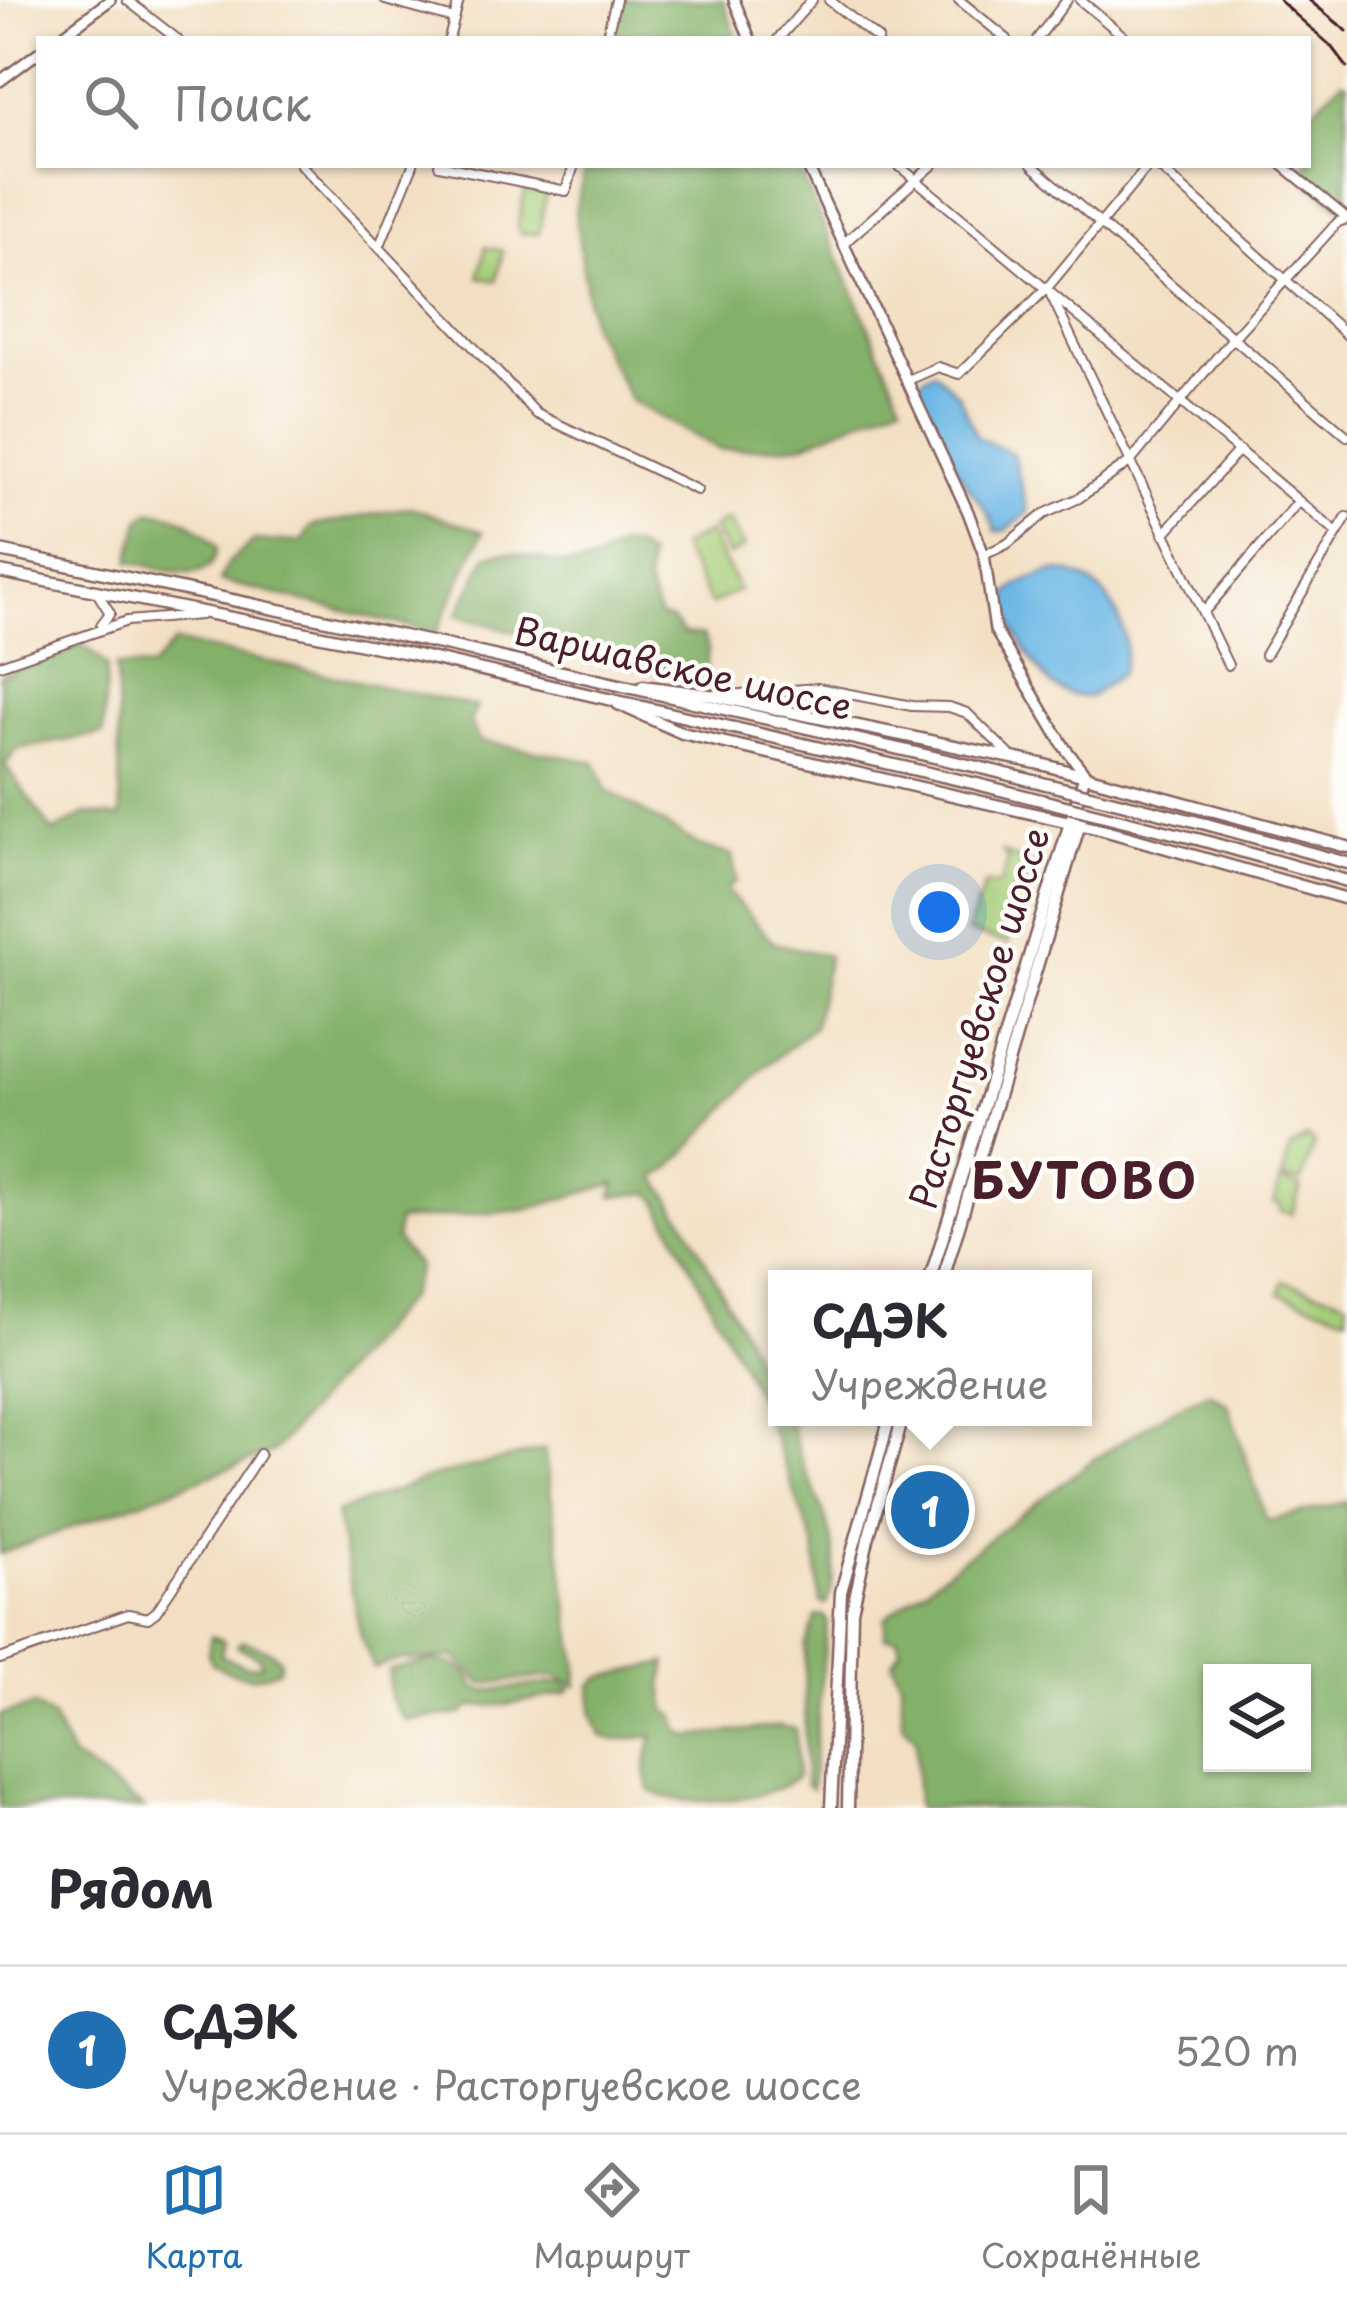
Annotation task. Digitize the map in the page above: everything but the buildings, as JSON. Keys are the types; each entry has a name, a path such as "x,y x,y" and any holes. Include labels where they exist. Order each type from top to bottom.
{"main road":[{"name":"Варшавское шоссе","path":"0,551 148,580 982,768 1347,863"},
{"name":"Варшавское шоссе","path":"0,572 408,653 977,784 1347,881"},
{"path":"613,683 709,694 1016,758 1347,847"},
{"path":"610,700 682,733 1076,824 1347,898"},
{"path":"1076,824 1085,774"},
{"name":"Расторгуевское шоссе","path":"933,1270 1076,824"},
{"name":"Расторгуевское шоссе","path":"946,1270 1076,824"},
{"path":"831,1808 837,1626 847,1568 887,1426"},
{"path":"848,1808 852,1611 901,1426"}],"street":[{"path":"62,36 110,0"},
{"path":"127,0 173,36"},
{"path":"385,0 454,19"},
{"path":"449,36 459,0"},
{"path":"607,36 616,0"},
{"path":"734,0 749,36"},
{"path":"781,36 812,0"},
{"path":"829,0 874,36"},
{"path":"959,0 1003,36"},
{"path":"1039,36 1067,0"},
{"path":"1080,0 1123,36"},
{"path":"0,81 36,54"},
{"path":"304,168 537,414 697,490"},
{"path":"380,245 412,168"},
{"path":"454,168 566,190 573,168"},
{"path":"808,168 968,512 984,555 995,630 1085,774"},
{"path":"901,168 1337,533"},
{"path":"843,244 929,168"},
{"path":"1036,168 1347,436"},
{"path":"906,381 938,367 959,374 1048,288 1150,168"},
{"path":"1156,168 1347,335"},
{"path":"984,555 1131,461 1284,280 1347,218 1286,168"},
{"path":"1048,288 1228,665"},
{"path":"1164,534 1239,450"},
{"path":"1203,613 1299,501"},
{"path":"1264,655 1347,517"},
{"path":"89,632 110,613 105,600 94,591"},
{"path":"0,665 127,621 212,614"},
{"path":"709,694 818,688 911,706 949,706 967,713 1016,758"},
{"path":"1041,764 1058,761 1061,741"},
{"path":"0,1659 128,1614 148,1618 156,1612 260,1454"}],"green space":[{"path":"623,0 723,0 737,36 614,36"},
{"path":"1342,81 1347,82 1347,213 1293,168 1311,168 1314,109"},
{"path":"585,168 798,168 902,402 801,445 720,450 631,401 591,326 575,211"},
{"path":"525,190 546,193 539,233 521,234 517,228"},
{"path":"485,247 503,251 496,281 479,277"},
{"path":"410,507 483,532 436,633 220,581 228,563 254,541 301,542 312,526"},
{"path":"149,512 169,514 196,527 217,548 213,561 205,569 182,573 130,561 140,520"},
{"path":"728,519 744,547 729,556 712,528"},
{"path":"708,532 739,590 711,605 680,547"},
{"path":"621,546 634,547 648,557 647,584 660,617 672,620 683,634 703,636 708,649 706,670 699,677 646,670 457,615 487,556 511,553 572,565 595,561"},
{"path":"175,642 477,707 470,720 479,741 595,762 607,790 701,847 732,855 736,881 726,890 774,943 828,956 814,1027 765,1067 669,1170 656,1177 687,1225 745,1336 768,1387 768,1422 657,1200 650,1193 612,1196 616,1183 526,1210 397,1221 396,1240 418,1267 408,1297 273,1452 0,1554 0,675 83,644 107,666 103,734 17,749 5,765 53,832 85,814 121,817 116,666 151,668"},
{"path":"1003,853 1033,865 1008,944 967,932 985,884 1000,885 1008,861"},
{"path":"1308,1137 1314,1143 1302,1181 1282,1179 1290,1148"},
{"path":"1280,1181 1301,1186 1292,1214 1280,1211 1280,1204 1274,1203"},
{"path":"1284,1281 1347,1300 1347,1316 1280,1293"},
{"path":"1209,1392 1228,1404 1267,1521 1347,1502 1347,1808 917,1808 916,1739 902,1722 901,1682 892,1662 901,1650 898,1638 885,1637 885,1618 1089,1463 1163,1415"},
{"path":"769,1426 792,1426 830,1534 833,1580 826,1605 820,1602 815,1547"},
{"path":"544,1450 577,1686 555,1676 483,1684 455,1657 393,1661 374,1668 361,1637 336,1513 431,1477"},
{"path":"816,1616 827,1620 811,1789 805,1785 805,1645"},
{"path":"211,1636 224,1641 221,1656 246,1666 261,1665 260,1658 237,1646 242,1640 273,1652 280,1659 279,1669 246,1676 212,1664 208,1653"},
{"path":"431,1661 458,1667 484,1691 562,1682 571,1688 567,1693 506,1705 471,1706 461,1714 406,1720 390,1698 389,1670"},
{"path":"667,1663 663,1686 667,1711 675,1716 680,1731 690,1737 780,1726 796,1729 797,1777 766,1792 725,1800 684,1800 653,1792 646,1772 653,1736 616,1740 601,1736 592,1711 591,1685 602,1677"},
{"path":"34,1706 52,1718 72,1757 144,1808 0,1808 0,1715"}],"water":[{"path":"934,371 958,394 977,437 1013,454 1028,513 1004,532 996,532 929,416 919,380"},
{"path":"1055,571 1073,574 1102,592 1121,623 1125,657 1120,674 1090,697 1067,693 1048,681 1009,618 1010,592"}],"railway":[{"path":"1279,0 1330,45 1347,67"},
{"path":"1309,0 1347,31"}],"place":[{"name":"СДЭК","path":"930,1510"}],"district":[{"name":"БУТОВО","path":"1085,1182"}]}
